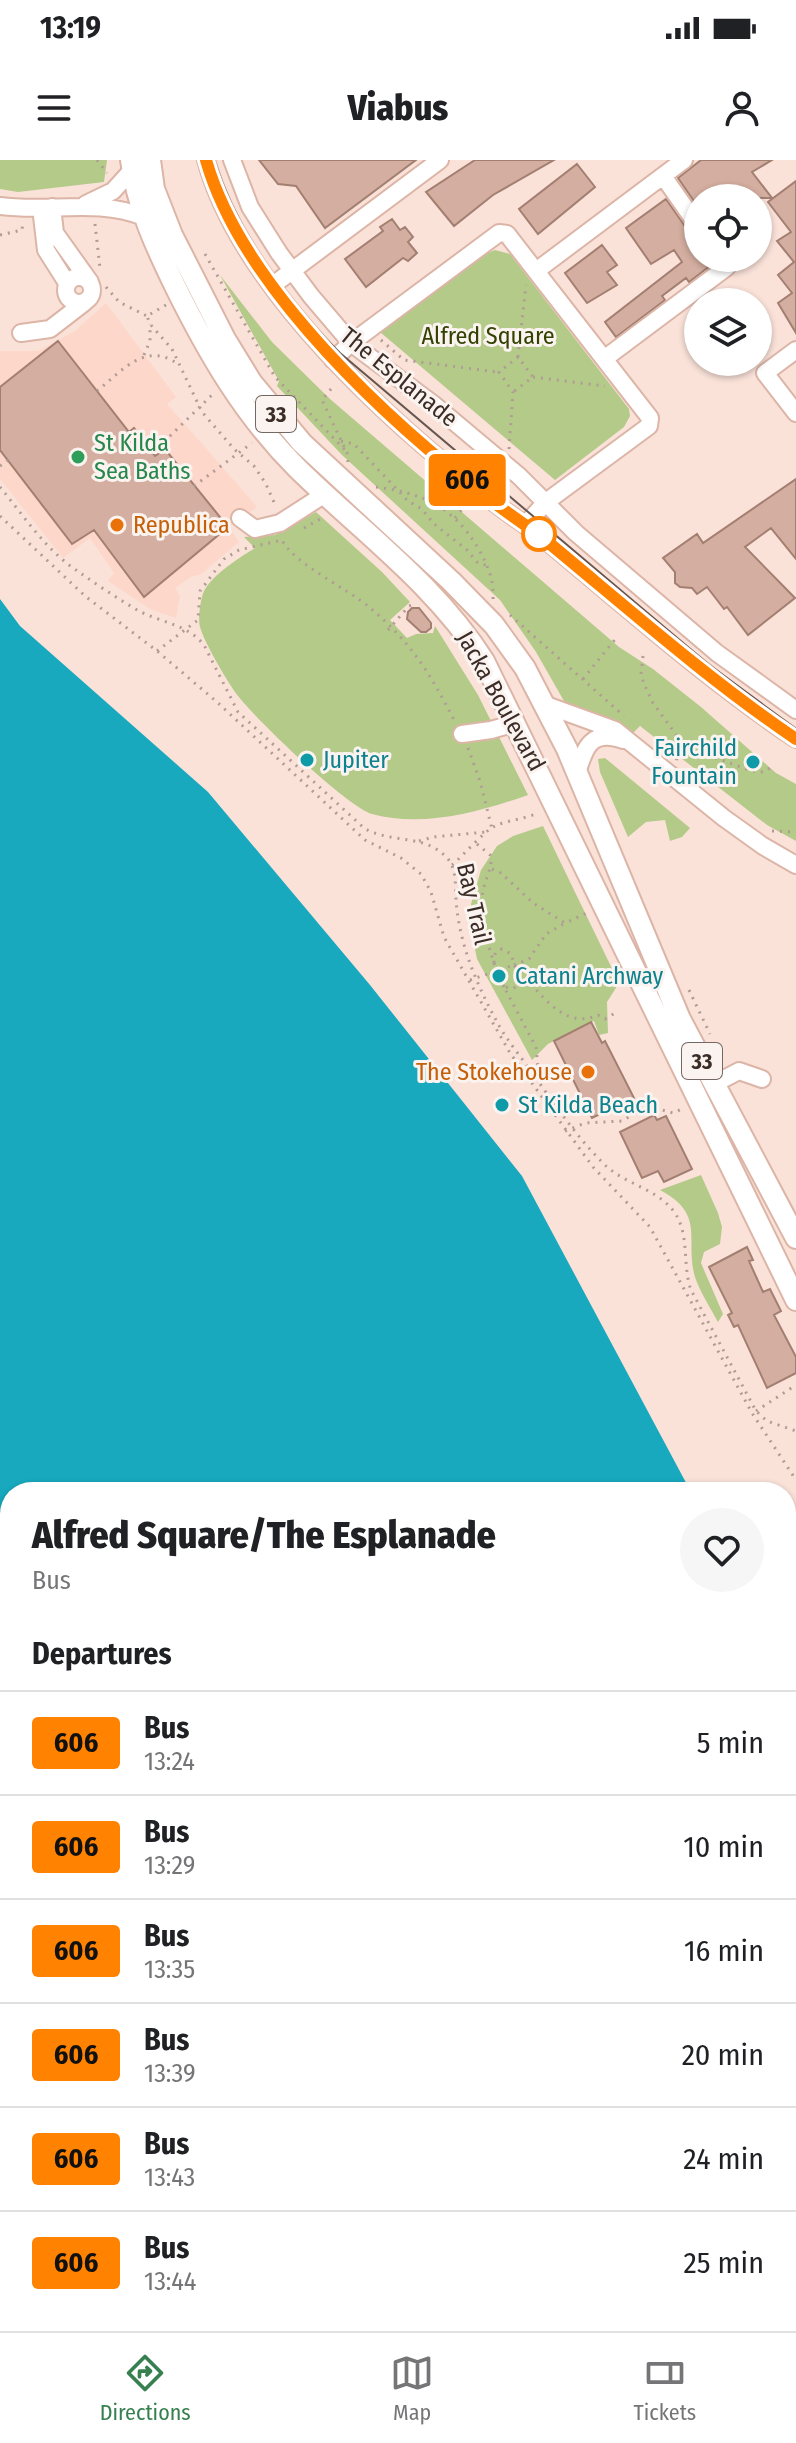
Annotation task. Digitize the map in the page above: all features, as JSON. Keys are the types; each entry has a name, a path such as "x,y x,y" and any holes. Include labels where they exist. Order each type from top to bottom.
{"main road":[{"name":"Jacka Boulevard","path":"137,163 144,217 182,300 226,381 264,432 451,614 484,661 796,1300"},
{"name":"Jacka Boulevard","path":"137,163 154,189 172,235 225,339 252,383 302,443 488,619 525,668 567,749 653,959 714,1084 796,1238"},
{"path":"518,727 546,705"},
{"path":"533,757 543,741 549,738 557,739 567,749"}],"street":[{"name":"The Esplanade","path":"206,160 235,231 273,285 333,360 419,439 500,507 526,524 732,694 796,739"},
{"name":"The Esplanade","path":"232,160 250,207 292,271 351,343 433,404 519,476 576,533 717,653 796,710"},
{"path":"273,285 440,160"},
{"path":"536,271 684,160"},
{"path":"90,210 112,192 137,163"},
{"path":"663,176 684,206"},
{"path":"0,206 120,209 144,217"},
{"path":"41,208 46,250 88,280"},
{"path":"21,333 50,329 85,302 93,291 41,208"},
{"path":"333,360 370,328 499,233 507,234 650,418 649,426 546,502 526,524"},
{"path":"604,359 720,272"},
{"path":"85,302 75,303 66,291 88,280"},
{"path":"796,350 765,373 796,413"},
{"path":"240,518 255,529 280,523 325,494"},
{"path":"546,705 607,725 724,818 796,865"},
{"path":"462,734 518,727"},
{"path":"577,773 586,747 593,740 609,737 631,744"},
{"path":"714,1084 739,1071 762,1079"}],"path":[{"path":"97,160 108,176"},
{"path":"0,235 22,230 23,221 41,208"},
{"path":"90,210 88,280 119,302 147,316 150,324 150,341 144,355 97,391"},
{"path":"205,254 275,380 346,451"},
{"path":"533,377 518,357 527,278 536,271"},
{"path":"147,316 166,305"},
{"path":"150,324 168,342 200,407 266,484 280,523 282,540 292,552 368,607 407,642 462,734 480,781 492,829"},
{"path":"370,328 404,360 499,372 518,357"},
{"path":"258,348 264,345"},
{"path":"144,355 159,355 178,364"},
{"path":"499,372 513,392 509,449"},
{"path":"513,392 533,377 604,386"},
{"path":"151,451 226,381"},
{"path":"331,389 322,400 346,451 347,466"},
{"path":"194,486 241,454 264,432"},
{"path":"341,441 354,444 477,562 488,567"},
{"path":"0,466 8,460"},
{"path":"0,487 60,559 139,611 187,628"},
{"path":"371,487 400,491 447,510 471,537 488,567 494,582 492,598 498,605"},
{"path":"0,516 85,596 157,651 233,717 359,835 370,844 401,858 421,874 431,892 444,937 510,1053 593,1167 650,1227 796,1480"},
{"path":"157,651 198,620 200,591 224,559 239,550 282,540"},
{"path":"389,628 409,606 419,603 423,607"},
{"path":"507,613 633,724"},
{"name":"Bay Trail","path":"187,628 204,645 238,712 364,828 378,834 419,841 436,849 452,865 459,931 496,1022 604,1165 618,1176 651,1192 673,1211 683,1232 687,1278 710,1331"},
{"path":"583,679 617,637"},
{"path":"643,656 641,674 644,684 653,703 685,747 752,771 764,772 773,766"},
{"path":"233,717 238,712"},
{"path":"682,766 676,760 685,747"},
{"path":"419,841 486,832 497,825 556,806"},
{"path":"761,823 773,832 796,832"},
{"path":"359,835 364,828"},
{"path":"452,865 486,832"},
{"path":"477,844 490,855 491,868 482,894 482,907 494,963 536,1047 538,1068 531,1083"},
{"path":"491,868 508,879 523,896 565,923"},
{"path":"468,980 529,959 546,934 579,919 590,910"},
{"path":"494,963 495,953 502,949 511,954 520,982 514,988 504,987"},
{"path":"514,965 563,1015 591,1019 598,1015 605,1019 615,1013"},
{"path":"688,989 714,1043"},
{"path":"565,1131 585,1123 622,1121 648,1106 673,1113 684,1107"},
{"path":"754,1412 796,1385"},
{"path":"754,1412 767,1421 796,1431"}],"shaded area":[{"name":"St Kilda Sea Baths","path":"106,303 176,397 167,404 257,507 229,527 239,542 200,575 192,576 175,588 180,596 176,618 150,609 108,581 114,573 90,538 63,558 0,479 0,351 38,351 75,331"}],"green space":[{"path":"0,160 107,160 104,182 18,192 0,189"},
{"name":"Alfred Square","path":"495,250 510,254 629,409 630,416 624,427 555,480 380,332"},
{"path":"220,275 272,342 330,399 619,647 701,707 776,773 796,784 796,841 767,825 640,726 632,734 568,708 536,652 500,600 342,455 277,386 279,381"},
{"path":"316,512 410,602 390,620 407,638 433,633 435,626 478,695 528,795 471,812 431,819 372,814 342,795 300,759 235,692 210,651 200,627 200,608 205,590 224,569 255,548 244,537 275,535"},
{"path":"605,758 690,828 682,837 670,841 665,820 646,822 628,837 600,772 598,759"},
{"path":"543,826 619,983 607,1002 608,1033 599,1035 594,1021 548,1044 532,1060 477,959 471,904 481,870 497,846 513,836"},
{"path":"701,1175 722,1227 720,1244 704,1252 701,1263 723,1314 718,1322 695,1277 689,1219 675,1199 660,1190"}],"water":[{"path":"0,599 20,626 208,792 370,985 522,1176 686,1482 0,1482"}],"building":[{"path":"259,160 416,160 325,228 296,186 278,184"},
{"path":"475,160 554,160 493,195 454,226 426,192"},
{"path":"701,160 772,160 752,172 761,184 684,184 684,187 678,178"},
{"path":"577,164 595,187 538,234 519,209"},
{"path":"796,181 796,333 778,303 792,293 778,275 794,262 777,241 791,232 772,207 772,199"},
{"path":"666,199 684,225 684,272 702,272 689,282 686,278 662,296 665,300 616,337 605,322 682,262 674,250 651,264 626,228"},
{"path":"392,219 400,230 405,227 413,237 408,242 417,253 408,261 403,258 366,287 345,259 383,231 380,227"},
{"path":"602,245 617,265 607,272 617,285 587,303 565,273"},
{"name":"St Kilda Sea Baths","path":"58,341 129,432 134,428 155,456 165,449 228,527 144,597 94,530 72,544 0,450 0,387"},
{"path":"796,479 796,559 771,528 745,547 795,598 748,635 707,587 697,594 692,588 680,587 675,583 675,572 663,558 697,534 703,543"},
{"path":"412,608 419,608 431,623 431,628 426,632 421,632 407,619"},
{"path":"591,1022 602,1043 605,1041 634,1098 592,1118 554,1041"},
{"path":"654,1115 657,1120 666,1116 692,1169 664,1182 658,1171 642,1178 620,1132"},
{"path":"747,1247 753,1260 749,1261 763,1292 770,1289 781,1311 774,1315 796,1357 796,1373 767,1388 738,1325 734,1327 728,1315 732,1313 709,1267"}],"tram line":[{"path":"214,160 236,213 265,264 300,310 340,353 708,664 796,729"}],"bus line":[{"name":"606","path":"206,160 222,203 242,242 292,311 333,360 407,429 500,507 546,540 732,694 796,739"}],"place":[{"name":"St Kilda Sea Baths","path":"78,457"},
{"name":"Republica","path":"117,525"},
{"name":"Jupiter","path":"307,760"},
{"name":"Fairchild Fountain","path":"753,762"},
{"name":"Catani Archway","path":"499,976"},
{"name":"The Stokehouse","path":"588,1072"},
{"name":"St Kilda Beach","path":"502,1105"}]}
